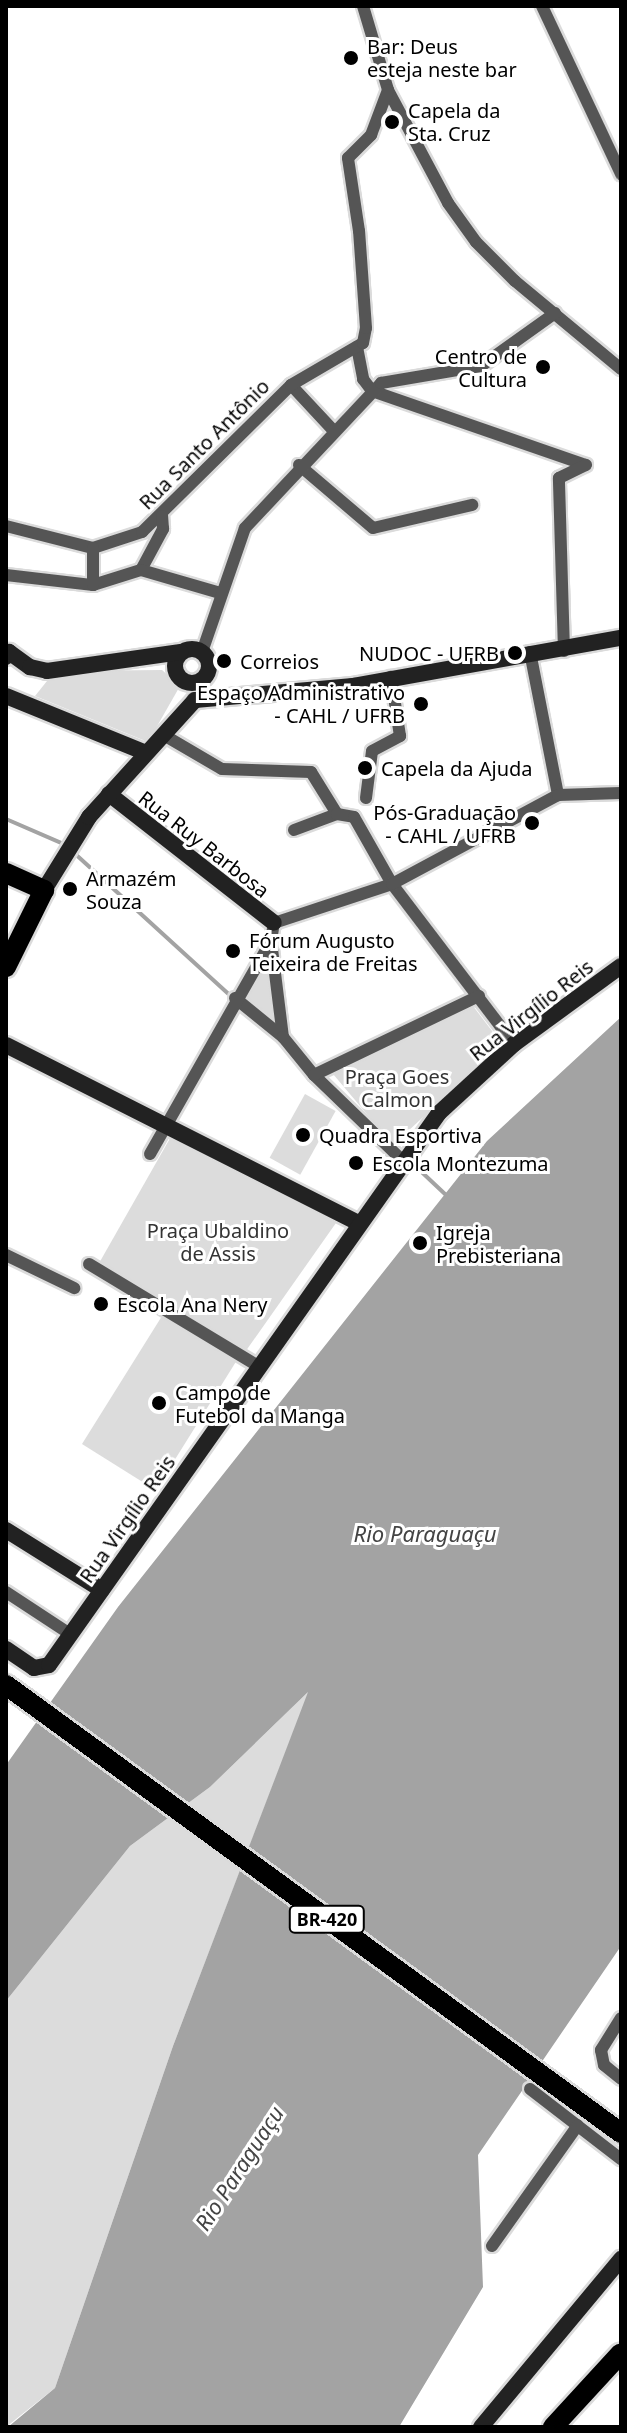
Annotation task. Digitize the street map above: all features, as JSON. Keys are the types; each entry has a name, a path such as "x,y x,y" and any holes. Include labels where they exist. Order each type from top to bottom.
{"main road":[{"path":"6,873 44,890 12,942 6,967"},
{"name":"BR-420","path":"6,1685 621,2133"},
{"path":"553,2427 621,2353"}],"street":[{"path":"363,6 388,90 448,203 476,242 621,369"},
{"path":"542,6 621,174"},
{"path":"388,90 371,135 348,158 366,328 357,347 363,379 372,391 586,465 559,478"},
{"path":"189,683 206,677 210,668 202,652 245,528 333,430 372,391 390,379 481,366 555,313"},
{"name":"Rua Santo Antônio","path":"93,548 142,532 162,516 291,385 357,347"},
{"path":"291,385 333,430"},
{"path":"558,455 564,651"},
{"path":"299,465 373,528 472,505"},
{"path":"6,575 93,585 122,579 141,570 163,529 162,516"},
{"path":"6,526 93,548 93,585"},
{"path":"141,570 220,593"},
{"path":"44,890 109,794 144,752 195,700 309,692 530,652 564,651 621,638"},
{"path":"7,653 30,667 47,671 181,652 202,652"},
{"path":"181,652 177,673 189,683 195,700"},
{"path":"530,652 558,795"},
{"path":"366,798 372,751 399,740 391,677"},
{"path":"6,696 144,752"},
{"path":"162,734 222,769 313,775 514,1044"},
{"path":"283,1037 271,941 274,923 392,884 558,795 621,793"},
{"name":"Rua Ruy Barbosa","path":"109,794 274,923"},
{"path":"294,830 342,815"},
{"path":"150,1154 235,998 271,941"},
{"name":"Rua Virgílio Reis","path":"6,1649 34,1668 45,1668 402,1160 439,1113 514,1044 621,966"},
{"path":"314,1075 479,996"},
{"path":"235,998 283,1037 314,1075 402,1160"},
{"path":"6,1045 167,1123 359,1223"},
{"path":"6,1255 74,1288"},
{"path":"89,1264 258,1366"},
{"path":"7,1533 102,1590"},
{"path":"6,1592 70,1634"},
{"path":"621,2018 601,2050 604,2065 621,2079"},
{"path":"530,2089 621,2159"},
{"path":"492,2246 578,2125"},
{"path":"481,2427 621,2259"}],"green space":[{"path":"162,670 180,686 148,742 35,696 55,671"},
{"path":"270,957 274,1021 246,996"},
{"name":"Praça Goes Calmon","path":"473,1006 502,1044 393,1145 333,1074"},
{"name":"Quadra Esportiva","path":"305,1094 336,1111 300,1175 270,1158"},
{"name":"Praça Ubaldino de Assis","path":"177,1126 343,1213 243,1355 98,1265"},
{"name":"Campo de Futebol da Manga","path":"162,1316 236,1362 156,1490 82,1444"},
{"path":"309,1691 173,2046 55,2388 6,2427 6,2001 130,1846 210,1787"}],"water":[{"name":"Rio Paraguaçu","path":"621,1017 621,1946 478,2155 483,2287 399,2427 8,2427 55,2388 173,2046 308,1692 210,1787 130,1846 6,2001 6,1765 118,1607 487,1141"}],"waterway":[{"path":"6,819 66,845"},
{"path":"72,851 234,999"},
{"path":"411,1162 445,1194"}],"railway":[{"path":"6,1695 33,1706"}],"place":[{"name":"Bar: Deus esteja neste bar","path":"351,58"},
{"name":"Capela da Sta. Cruz","path":"392,122"},
{"name":"Centro de Cultura","path":"543,367"},
{"name":"NUDOC - UFRB","path":"515,653"},
{"name":"Correios","path":"224,661"},
{"name":"Espaço Administrativo - CAHL / UFRB","path":"421,704"},
{"name":"Capela da Ajuda","path":"365,768"},
{"name":"Pós-Graduação - CAHL / UFRB","path":"532,823"},
{"name":"Armazém Souza","path":"70,889"},
{"name":"Fórum Augusto Teixeira de Freitas","path":"233,951"},
{"name":"Quadra Esportiva","path":"303,1135"},
{"name":"Escola Montezuma","path":"356,1163"},
{"name":"Igreja Prebisteriana","path":"420,1243"},
{"name":"Escola Ana Nery","path":"101,1304"},
{"name":"Campo de Futebol da Manga","path":"159,1403"}]}
